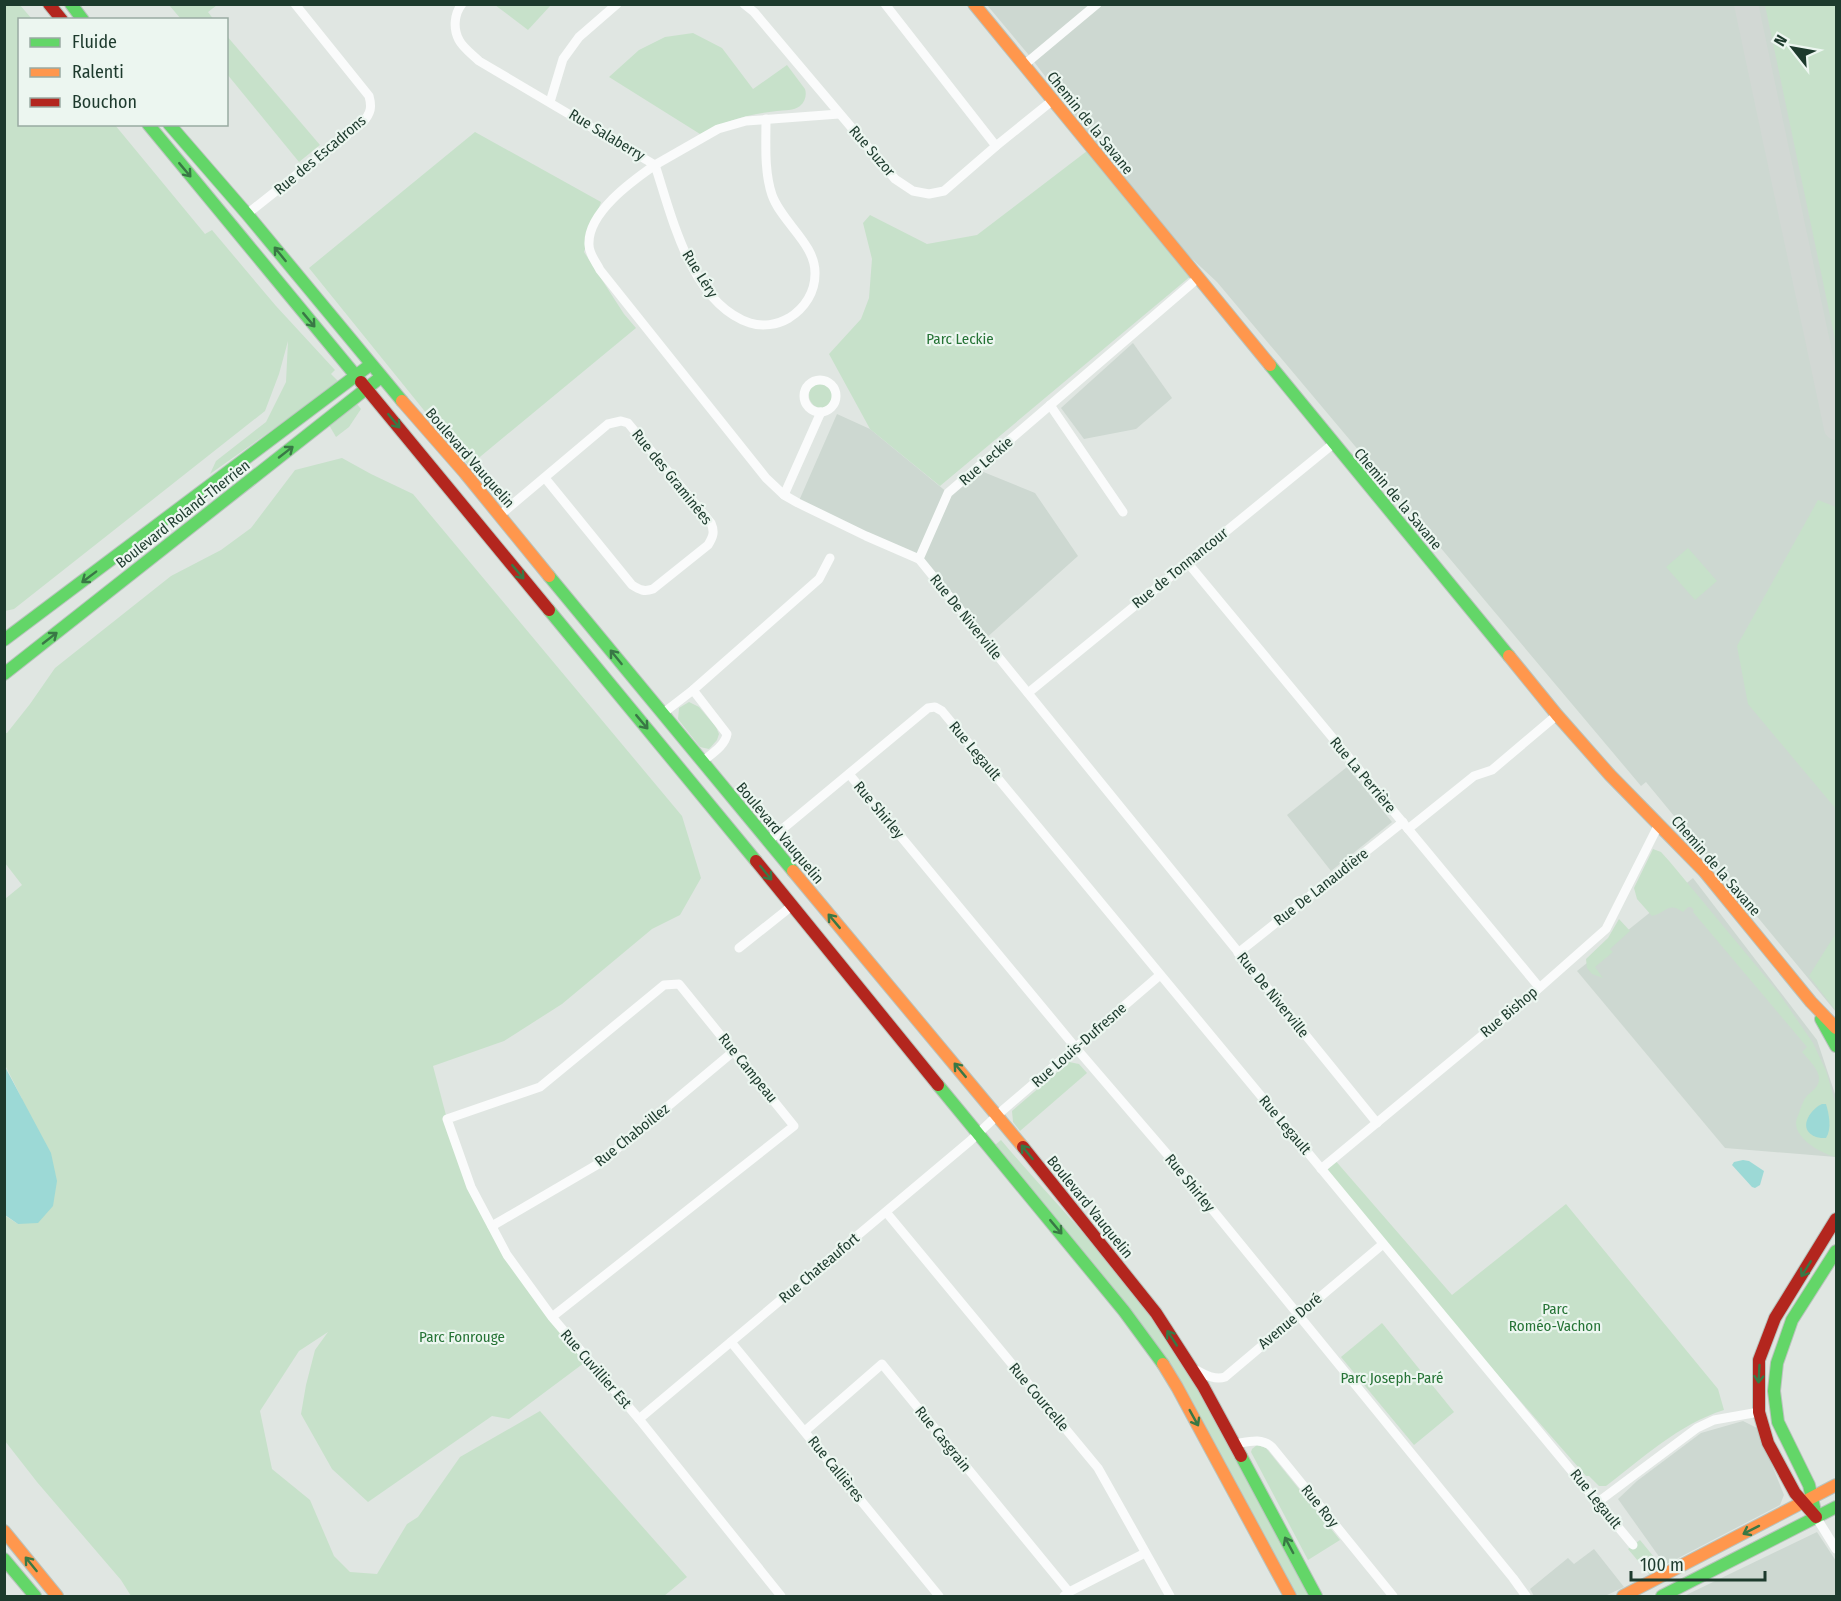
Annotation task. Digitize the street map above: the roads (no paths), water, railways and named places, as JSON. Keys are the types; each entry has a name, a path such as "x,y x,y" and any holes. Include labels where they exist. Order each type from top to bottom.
{"street":[{"path":"49,4 60,18"},
{"path":"70,4 81,18"},
{"name":"Rue des Escadrons","path":"247,214 363,122 369,115 372,105 369,96 295,4"},
{"name":"Rue Salaberry","path":"462,4 454,23 459,40 479,61 655,165 718,129 746,121 839,114"},
{"path":"550,102 563,59 579,37 617,4"},
{"name":"Rue Suzor","path":"744,4 769,29 895,179 913,191 929,194 944,191 1053,100"},
{"path":"885,4 996,146"},
{"name":"Chemin de la Savane","path":"974,4 1557,715 1604,768 1704,871 1811,1002 1836,1028"},
{"path":"1024,65 1097,4"},
{"name":"Rue Léry","path":"655,165 689,261 708,292 731,314 755,325 770,326 788,319 810,297 816,272 814,260 808,249 781,214 772,196 767,177 766,119"},
{"path":"150,126 1102,1283 1158,1357 1198,1424 1290,1596"},
{"name":"Boulevard Vauquelin","path":"171,126 247,214 370,365 500,515 662,714 998,1115 1156,1312 1192,1368 1316,1596"},
{"name":"Rue De Niverville","path":"655,165 603,208 594,224 588,245 600,270 766,478 784,495 866,536 919,559 1377,1124"},
{"name":"Rue Leckie","path":"919,559 948,493 1198,278"},
{"name":"Boulevard Roland-Therrien","path":"4,640 370,365"},
{"name":"Boulevard Roland-Therrien","path":"4,674 381,377"},
{"path":"1050,405 1123,512"},
{"path":"784,495 821,412"},
{"name":"Rue des Graminées","path":"500,515 608,424 621,421 628,423 711,523 714,529 712,538 708,545 653,589 645,592 639,590 632,585 545,478"},
{"name":"Rue de Tonnancour","path":"1028,693 1333,444"},
{"path":"662,714 693,690 819,579 830,558"},
{"name":"Rue La Perrière","path":"1187,562 1539,987"},
{"path":"693,690 727,734 723,744 702,762"},
{"name":"Rue Legault","path":"849,774 928,708 935,707 942,711 1633,1545"},
{"name":"Rue De Lanaudière","path":"1238,952 1474,776 1492,770 1557,715"},
{"path":"768,841 849,774"},
{"name":"Rue Shirley","path":"849,774 1160,1146 1526,1596"},
{"name":"Rue Bishop","path":"1321,1169 1606,929 1659,824"},
{"path":"739,948 793,905"},
{"name":"Rue Louis-Dufresne","path":"998,1115 1160,975"},
{"name":"Rue Campeau","path":"447,1119 540,1087 664,985 679,984 794,1126 552,1317"},
{"name":"Chemin de la Savane","path":"1811,1002 1836,1046"},
{"name":"Rue Chaboillez","path":"492,1226 600,1163 734,1052"},
{"name":"Rue Chateaufort","path":"639,1419 998,1115"},
{"name":"Rue Cuvillier Est","path":"447,1119 471,1187 507,1255 552,1317 639,1419 781,1596"},
{"name":"Rue Courcelle","path":"886,1212 1098,1468 1170,1596"},
{"path":"1836,1219 1775,1318 1760,1360 1759,1412 1768,1443 1795,1493 1807,1500 1836,1549"},
{"name":"Avenue Doré","path":"1192,1368 1215,1378 1225,1377 1383,1244"},
{"path":"1807,1500 1809,1485 1778,1422 1774,1391 1777,1363 1792,1320 1836,1251"},
{"name":"Rue Callières","path":"731,1342 939,1596"},
{"name":"Rue Casgrain","path":"805,1431 882,1364 1067,1594"},
{"path":"1598,1502 1697,1428 1713,1420 1759,1412"},
{"name":"Rue Roy","path":"1234,1444 1259,1440 1272,1447 1393,1596"},
{"path":"1623,1596 1836,1485"},
{"path":"1662,1596 1836,1507"},
{"path":"4,1531 57,1596"},
{"path":"1067,1594 1146,1553"},
{"path":"4,1559 35,1596"}],"water":[{"path":"4,1065 51,1153 57,1181 53,1206 38,1223 18,1224 5,1215"},
{"path":"1822,1104 1826,1104 1829,1117 1829,1130 1826,1138 1810,1134 1806,1125 1809,1115"},
{"path":"1749,1161 1764,1171 1760,1185 1755,1188 1732,1165 1734,1162"}],"park label":[{"name":"Parc Leckie","path":"960,339"},
{"name":"Parc Roméo-Vachon","path":"1555,1318"},
{"name":"Parc Fonrouge","path":"462,1337"},
{"name":"Parc Joseph-Paré","path":"1392,1378"}]}
